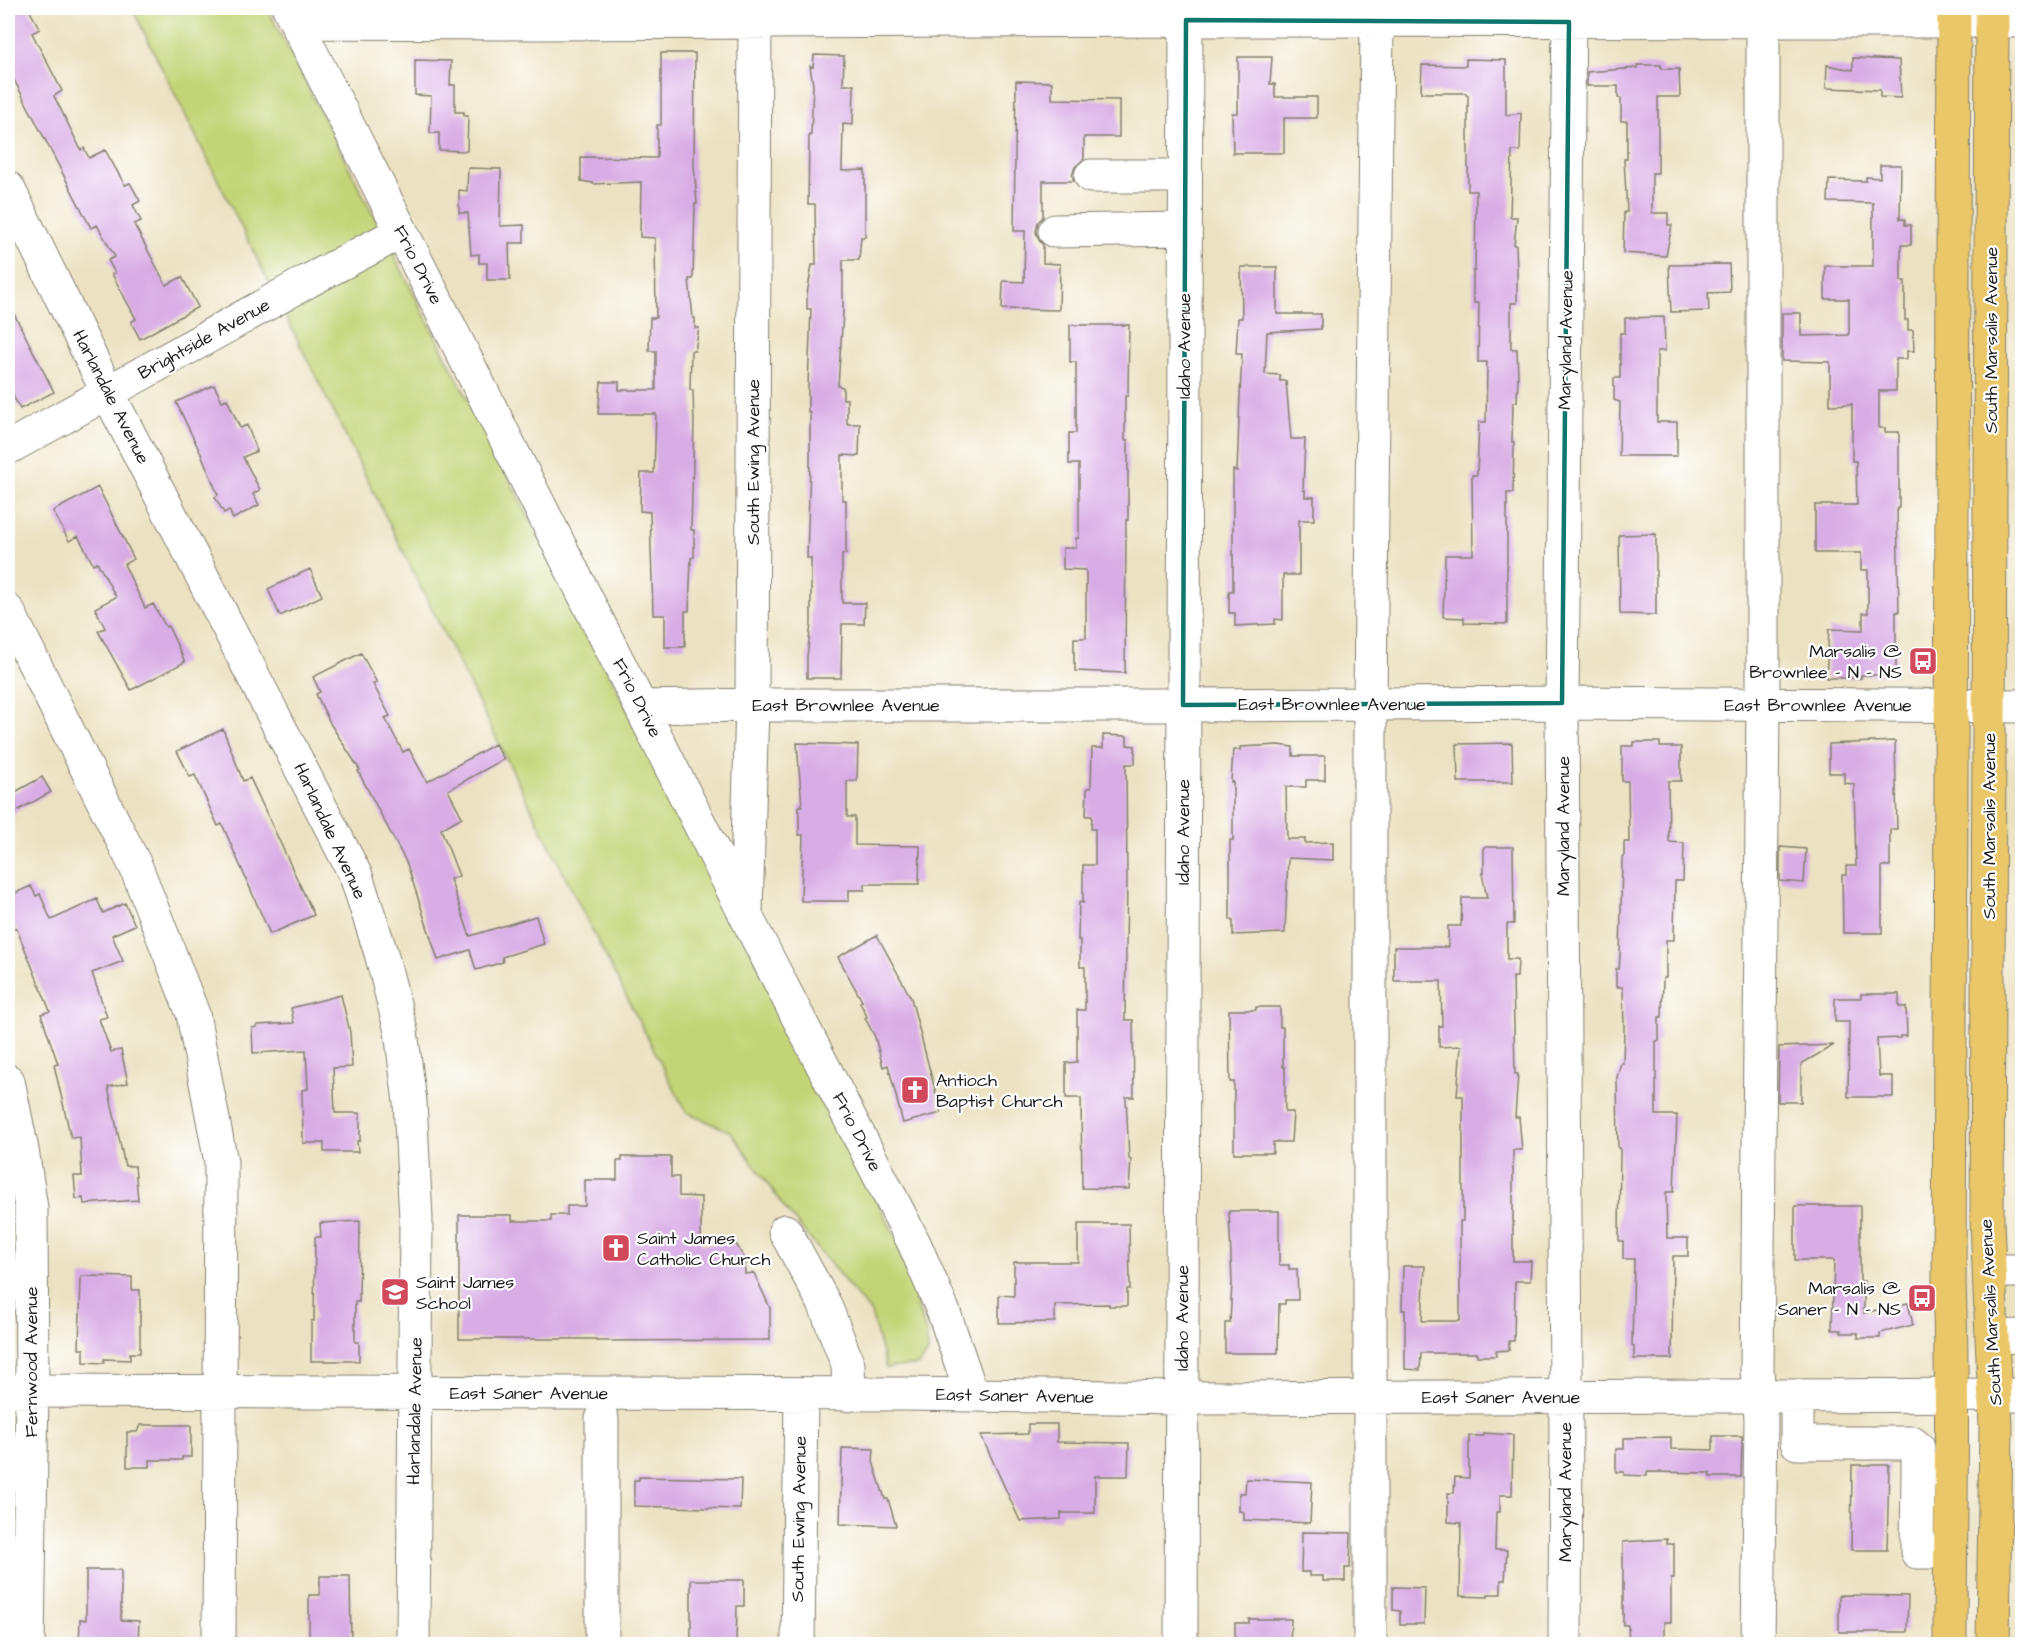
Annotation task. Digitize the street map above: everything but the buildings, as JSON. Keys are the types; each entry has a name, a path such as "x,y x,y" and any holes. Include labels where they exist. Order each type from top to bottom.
{"main road":[{"name":"South Marsalis Avenue","path":"1950,1644 1953,1366 1949,1285 1954,14"},
{"name":"South Marsalis Avenue","path":"1993,1644 2009,1395 2008,1337 1990,1271 1987,1221 1989,706 2002,16"}],"street":[{"path":"308,14 755,15 1186,20 1377,20 1569,15 1763,14 2002,16"},
{"name":"Frio Drive","path":"308,14 401,232 746,916 914,1243 944,1313 972,1395"},
{"path":"1758,1644 1761,1419 1758,1397 1763,705 1763,14"},
{"name":"South Ewing Avenue","path":"746,916 752,705 755,15"},
{"name":"Maryland Avenue","path":"1565,1644 1562,703 1569,15"},
{"name":"Idaho Avenue","path":"1181,1644 1186,20"},
{"path":"1370,1644 1370,703 1377,20"},
{"path":"1091,176 1185,176"},
{"name":"Harlandale Avenue","path":"8,188 108,393 356,876 381,953 401,1031 410,1102 416,1219 413,1644"},
{"path":"1054,231 1184,229"},
{"name":"Brightside Avenue","path":"8,447 401,232"},
{"path":"8,611 136,867 193,1014 220,1162 219,1644"},
{"name":"East Brownlee Avenue","path":"642,707 1370,703 2022,706"},
{"name":"Fernwood Avenue","path":"8,1081 22,1150 30,1208 20,1390 28,1644"},
{"path":"785,1231 825,1305 848,1365 849,1395"},
{"path":"1990,1271 2022,1271"},
{"name":"East Saner Avenue","path":"20,1390 1182,1398 2009,1395"},
{"name":"South Ewing Avenue","path":"798,1644 801,1394"},
{"path":"1797,1396 1797,1443 1892,1442 1912,1443 1918,1448 1917,1552 1950,1552"},
{"path":"1892,1396 1892,1442"},
{"path":"602,1419 602,1644"},
{"path":"1918,1469 1951,1469"}],"highlighted area":[{"path":"1186,20 1569,22 1562,703 1183,705"}],"green space":[{"path":"132,8 267,8 714,878 896,1238 927,1336 928,1353 919,1365 886,1368 871,1313 786,1210 731,1132 686,1112 594,934"}],"place":[{"name":"Marsalis @ Brownlee - N - NS","path":"1923,661"},
{"name":"Antioch Baptist Church","path":"915,1090"},
{"name":"Saint James Catholic Church","path":"616,1248"},
{"name":"Saint James School","path":"395,1292"},
{"name":"Marsalis @ Saner - N - NS","path":"1922,1298"}]}
